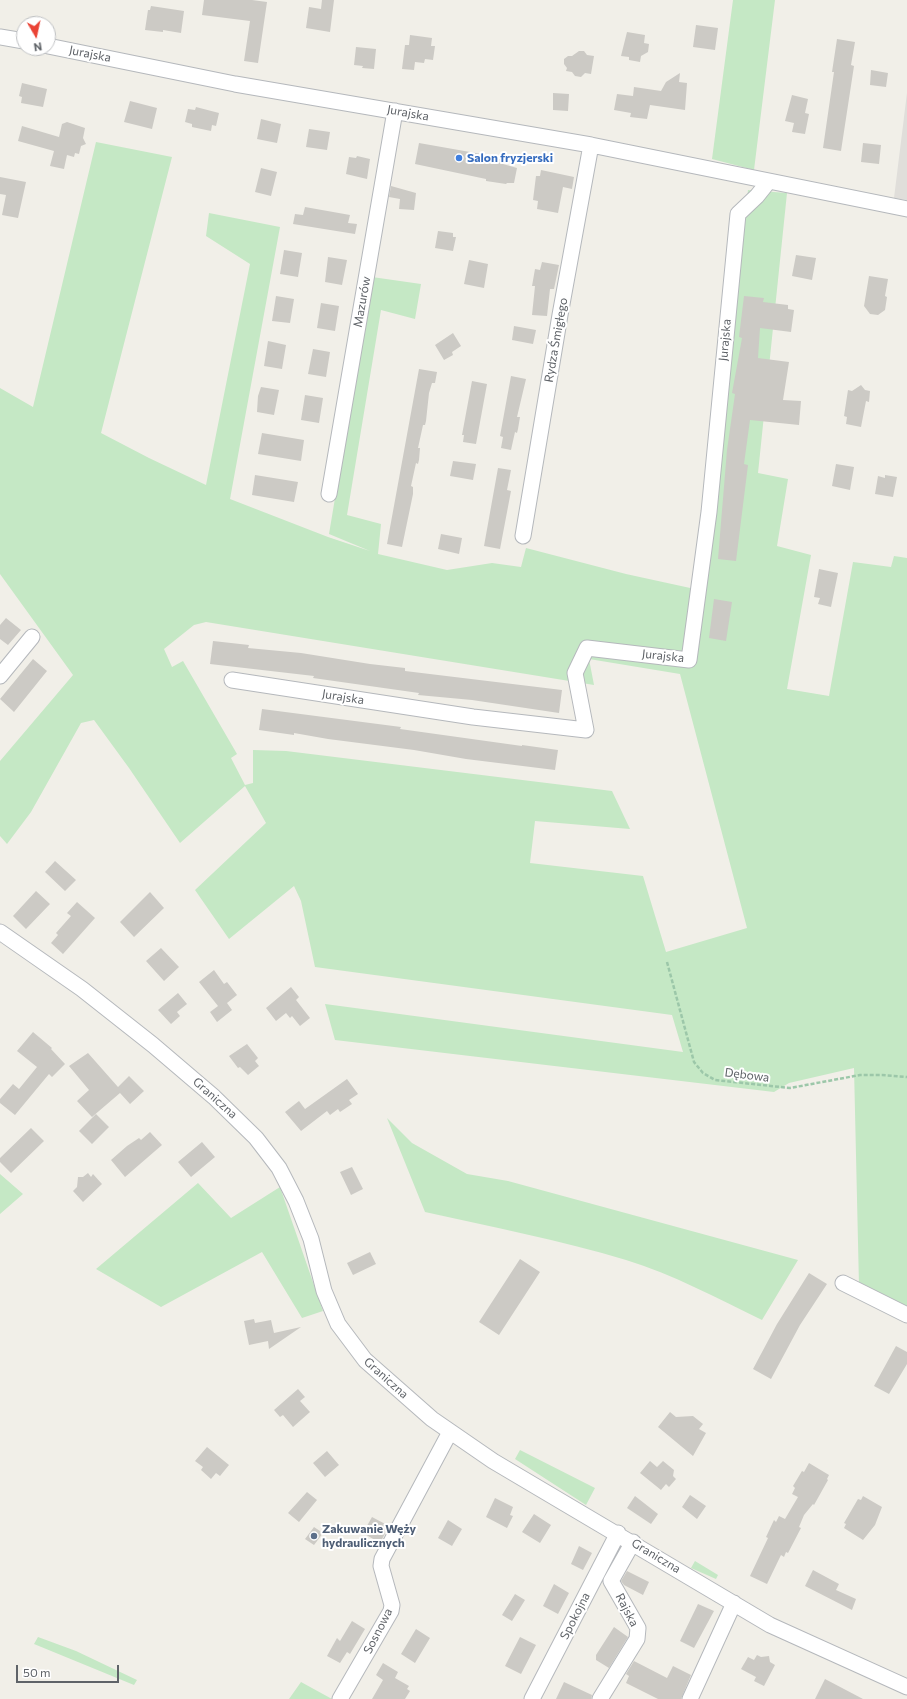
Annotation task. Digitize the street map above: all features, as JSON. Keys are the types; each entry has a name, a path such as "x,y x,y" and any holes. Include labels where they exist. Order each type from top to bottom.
{"street":[{"path":"0,37 16,40"},
{"name":"Jurajska","path":"56,48 235,84 591,145 907,209"},
{"name":"Mazurów","path":"329,494 395,111"},
{"name":"Rydza Śmigłego","path":"523,536 560,316 591,145"},
{"name":"Jurajska","path":"232,680 473,717 586,730 575,673 587,648 689,660 709,512 738,214 757,196 769,181"},
{"path":"0,676 32,637"},
{"name":"Graniczna","path":"0,932 82,989 154,1045 214,1097 252,1134 268,1153 293,1192 311,1239 328,1303 345,1335 365,1360 403,1395 450,1432 493,1461 618,1533 776,1628 907,1687"},
{"path":"843,1283 907,1315"},
{"name":"Sosnowa","path":"340,1699 391,1611 392,1605 381,1566 382,1559 450,1432"},
{"name":"Spokojna","path":"532,1699 618,1533"},
{"name":"Rajska","path":"600,1699 637,1639 638,1628 611,1581 633,1542"},
{"path":"690,1699 734,1603"}],"path":[{"name":"Dębowa","path":"667,962 691,1054 698,1068 708,1077 715,1080 790,1088 860,1075 882,1074 907,1078"}],"shaded area":[{"path":"907,93 907,200 894,198"}],"green space":[{"path":"733,0 775,0 754,170 712,159"},
{"path":"96,142 172,157 101,433 206,485 250,264 206,236 209,213 280,227 230,499 328,537 370,551 329,534 372,277 421,284 415,319 381,310 347,515 381,524 378,554 447,570 492,563 521,567 526,548 626,574 704,591 748,190 787,193 758,473 788,479 777,546 811,555 787,689 829,696 853,562 891,567 894,556 907,558 907,1317 859,1286 854,1068 789,1083 774,1092 335,1040 325,1004 683,1052 672,1015 315,967 301,901 294,886 229,939 195,890 266,823 245,786 180,843 94,720 81,723 31,812 7,844 0,836 0,761 73,675 0,574 0,388 33,407","holes":["206,622 594,685 589,659 680,674 747,928 666,952 643,876 530,863 535,821 630,829 612,791 286,751 253,750 253,783 245,785 231,758 237,754 183,661 172,667 164,649 194,625"]},
{"path":"387,1118 412,1143 467,1174 508,1181 798,1260 762,1320 661,1272 626,1260 551,1240 425,1212"},
{"path":"0,1174 23,1194 0,1214"},
{"path":"198,1183 231,1218 280,1187 323,1311 302,1318 262,1252 161,1307 96,1269"},
{"path":"520,1450 595,1488 586,1505 515,1459"},
{"path":"695,1561 718,1575 716,1579 691,1568"},
{"path":"38,1637 76,1651 137,1680 134,1685 34,1644"},
{"path":"301,1682 332,1699 289,1699"}],"building":[{"path":"204,0 252,0 267,2 258,63 244,61 250,21 202,15"},
{"path":"322,0 334,0 330,32 306,28 309,7 321,9"},
{"path":"151,6 184,11 181,33 163,30 163,32 145,30 148,10 150,10"},
{"path":"696,25 718,28 715,50 693,47"},
{"path":"627,32 645,35 644,43 649,44 648,52 641,56 640,62 629,60 629,57 621,56"},
{"path":"410,35 432,38 431,46 435,46 433,60 425,59 424,63 415,62 414,70 402,69 405,45 409,45"},
{"path":"837,39 855,42 851,65 854,66 841,151 823,148 834,72 832,72"},
{"path":"356,47 376,49 374,69 362,68 363,66 354,65"},
{"path":"579,51 584,51 587,55 594,56 591,74 585,73 581,77 575,76 572,72 566,71 567,68 564,64 564,59"},
{"path":"871,70 888,73 886,87 870,85"},
{"path":"680,73 679,82 687,83 685,110 650,105 647,119 630,117 631,113 614,110 617,94 633,96 634,87 661,91 666,82"},
{"path":"22,83 47,89 43,107 21,103 22,97 19,96"},
{"path":"553,93 569,94 568,111 553,110"},
{"path":"792,95 808,99 805,113 809,114 805,134 792,132 794,123 785,121"},
{"path":"130,101 157,108 152,129 124,122"},
{"path":"196,107 219,113 216,126 212,125 211,131 192,127 192,124 185,122 188,109 195,110"},
{"path":"261,119 281,124 277,143 257,139"},
{"path":"67,122 85,128 83,138 86,144 81,146 79,154 75,153 74,157 67,155 64,169 50,166 54,151 18,141 22,126 59,137 62,124"},
{"path":"309,129 330,132 327,150 306,147"},
{"path":"419,143 504,158 503,164 517,168 514,183 506,184 486,181 486,179 415,164"},
{"path":"863,143 881,145 879,164 861,162"},
{"path":"357,156 370,159 367,179 346,174 349,157 356,158"},
{"path":"261,168 277,172 271,196 255,192"},
{"path":"541,170 574,177 572,189 563,187 558,213 537,209 538,201 533,200 536,176 540,176"},
{"path":"0,177 26,182 18,218 2,215 6,195 0,194"},
{"path":"391,186 416,193 414,210 399,209 400,199 389,197"},
{"path":"305,207 350,215 348,223 357,224 355,234 293,224 295,214 303,215"},
{"path":"438,231 453,233 453,237 456,237 453,251 435,248"},
{"path":"284,250 302,253 298,277 280,274"},
{"path":"796,255 816,258 812,280 792,276"},
{"path":"328,257 347,260 342,285 325,282"},
{"path":"469,260 488,264 484,288 464,284"},
{"path":"542,262 559,265 554,289 550,289 547,316 532,315 535,286 532,286 535,269 540,270"},
{"path":"869,276 888,279 885,296 887,297 885,310 878,315 870,314 864,306"},
{"path":"276,296 294,299 290,323 272,321"},
{"path":"744,296 764,298 763,302 788,305 788,309 794,310 791,332 760,328 758,358 789,362 783,400 801,401 799,425 750,420 744,464 748,465 736,561 718,559 727,450 735,394 732,393 742,338 739,337"},
{"path":"321,303 339,306 335,331 317,328"},
{"path":"514,326 536,330 533,344 512,340"},
{"path":"453,333 461,346 452,352 453,355 444,360 435,345"},
{"path":"268,341 286,345 282,369 264,366"},
{"path":"313,349 330,352 326,377 308,374"},
{"path":"419,369 437,372 435,383 432,383 429,393 426,421 425,425 423,425 418,448 420,448 419,460 418,464 416,463 411,486 413,487 413,494 402,547 387,544"},
{"path":"511,376 526,379 517,417 520,417 518,429 517,433 515,432 511,450 501,448 503,437 500,436"},
{"path":"472,381 487,384 476,444 463,442 464,435 462,435"},
{"path":"861,385 865,390 870,391 869,402 866,401 861,427 846,424 847,417 844,416 848,390 852,391"},
{"path":"261,387 279,390 274,415 257,412 258,396"},
{"path":"305,395 323,398 319,423 301,420"},
{"path":"262,433 304,440 301,461 258,454"},
{"path":"453,461 476,464 473,480 450,476"},
{"path":"836,464 854,467 850,490 832,486"},
{"path":"498,468 511,470 507,490 511,491 500,549 484,546"},
{"path":"255,475 298,482 294,502 252,495"},
{"path":"885,475 897,477 893,497 875,494 878,476 885,478"},
{"path":"441,534 462,538 459,554 438,549"},
{"path":"819,569 838,573 831,607 818,604 820,598 814,597"},
{"path":"714,599 732,602 726,641 709,638"},
{"path":"6,618 21,630 8,645 0,639 0,625"},
{"path":"213,641 249,645 248,648 301,653 405,668 405,671 562,690 559,713 472,700 418,695 419,693 313,678 314,676 210,664"},
{"path":"33,659 47,671 14,712 0,699"},
{"path":"262,709 401,727 400,729 558,750 555,770 466,759 294,733 294,735 259,730"},
{"path":"55,861 76,880 65,891 45,872"},
{"path":"36,891 50,904 26,929 13,916"},
{"path":"150,892 164,908 134,937 120,922"},
{"path":"77,902 95,918 63,954 51,943 58,935 56,933 71,916 67,913"},
{"path":"161,948 179,967 164,981 146,961"},
{"path":"214,970 224,984 227,982 237,995 227,1003 232,1010 217,1022 210,1012 218,1006 199,982"},
{"path":"291,987 299,997 296,1000 310,1018 300,1026 292,1016 290,1018 286,1013 276,1021 266,1008"},
{"path":"178,993 187,1004 177,1012 180,1016 171,1024 158,1010"},
{"path":"33,1032 52,1048 51,1049 65,1064 52,1077 49,1074 15,1115 0,1103 0,1099 13,1084 19,1089 37,1067 17,1051"},
{"path":"247,1044 258,1058 255,1061 259,1066 248,1075 240,1067 238,1068 229,1056"},
{"path":"88,1053 118,1087 129,1076 144,1091 130,1104 120,1093 92,1117 77,1101 89,1090 69,1066"},
{"path":"347,1079 358,1094 349,1100 352,1104 340,1112 338,1109 330,1115 327,1111 301,1131 285,1112 299,1101 305,1109"},
{"path":"96,1114 109,1127 92,1144 79,1131"},
{"path":"31,1128 44,1141 11,1173 0,1162 0,1158"},
{"path":"150,1132 162,1145 125,1177 111,1160 127,1146 139,1138 141,1140"},
{"path":"202,1142 215,1157 191,1177 178,1162"},
{"path":"352,1167 363,1189 351,1195 340,1172"},
{"path":"88,1173 91,1177 93,1174 102,1184 83,1202 73,1191 77,1187 78,1177 83,1177"},
{"path":"370,1252 376,1264 353,1275 347,1263"},
{"path":"520,1259 540,1272 499,1335 479,1322"},
{"path":"809,1273 827,1284 800,1325 771,1379 753,1369 777,1324"},
{"path":"254,1319 255,1323 271,1320 274,1333 301,1327 269,1349 268,1341 249,1345 244,1321"},
{"path":"896,1346 907,1352 907,1364 889,1394 874,1386"},
{"path":"298,1389 305,1397 300,1401 310,1412 293,1427 283,1415 280,1417 274,1410"},
{"path":"670,1412 676,1417 693,1416 703,1424 699,1429 706,1433 693,1456 658,1427"},
{"path":"207,1447 229,1465 220,1476 216,1473 211,1479 201,1470 203,1467 195,1461"},
{"path":"327,1451 339,1465 325,1477 313,1463"},
{"path":"650,1461 657,1467 663,1461 674,1470 673,1476 676,1479 669,1487 666,1484 661,1490 640,1473"},
{"path":"809,1463 829,1475 828,1480 814,1505 813,1504 804,1515 799,1527 801,1528 788,1553 786,1552 784,1557 781,1555 767,1584 750,1576 768,1538 766,1537 774,1520 776,1522 779,1516 785,1519 798,1497 792,1494 795,1488 793,1486"},
{"path":"307,1492 317,1500 299,1522 288,1513"},
{"path":"690,1495 706,1506 697,1519 682,1507"},
{"path":"635,1496 658,1514 651,1524 627,1508"},
{"path":"863,1496 882,1507 875,1525 863,1540 844,1528 846,1524 844,1523 858,1499 861,1500"},
{"path":"495,1498 513,1507 510,1515 513,1516 507,1528 486,1517"},
{"path":"534,1514 551,1525 540,1543 522,1532"},
{"path":"372,1517 389,1526 380,1543 363,1533"},
{"path":"448,1520 462,1529 452,1546 438,1538"},
{"name":"Zakuwanie Węży hydraulicznych","path":"314,1527 323,1533 314,1545 305,1539"},
{"path":"579,1546 592,1553 583,1570 571,1564"},
{"path":"813,1570 839,1584 836,1590 856,1599 852,1610 805,1586"},
{"path":"627,1571 649,1582 643,1595 624,1585 621,1581"},
{"path":"554,1584 569,1593 558,1614 543,1606"},
{"path":"515,1594 525,1600 512,1621 502,1615"},
{"path":"698,1604 714,1611 694,1648 680,1641"},
{"path":"352,1621 365,1629 350,1654 347,1652 340,1663 327,1656 337,1638 340,1641"},
{"path":"614,1627 628,1637 609,1668 596,1660 596,1655"},
{"path":"416,1629 430,1638 415,1663 401,1654"},
{"path":"520,1637 536,1645 521,1674 505,1666"},
{"path":"757,1655 761,1657 769,1656 770,1662 775,1665 764,1686 754,1681 756,1677 741,1669 748,1657 754,1660"},
{"path":"634,1661 667,1678 673,1666 691,1675 681,1699 658,1699 626,1683 629,1676 626,1674"},
{"path":"383,1663 398,1672 395,1678 409,1686 407,1689 410,1691 405,1699 372,1699 383,1680 376,1675"},
{"path":"825,1679 863,1699 815,1699"},
{"path":"564,1682 592,1695 591,1699 556,1699"}],"place":[{"name":"Salon fryzjerski","path":"459,158"},
{"name":"Zakuwanie Węży hydraulicznych","path":"314,1536"}]}
